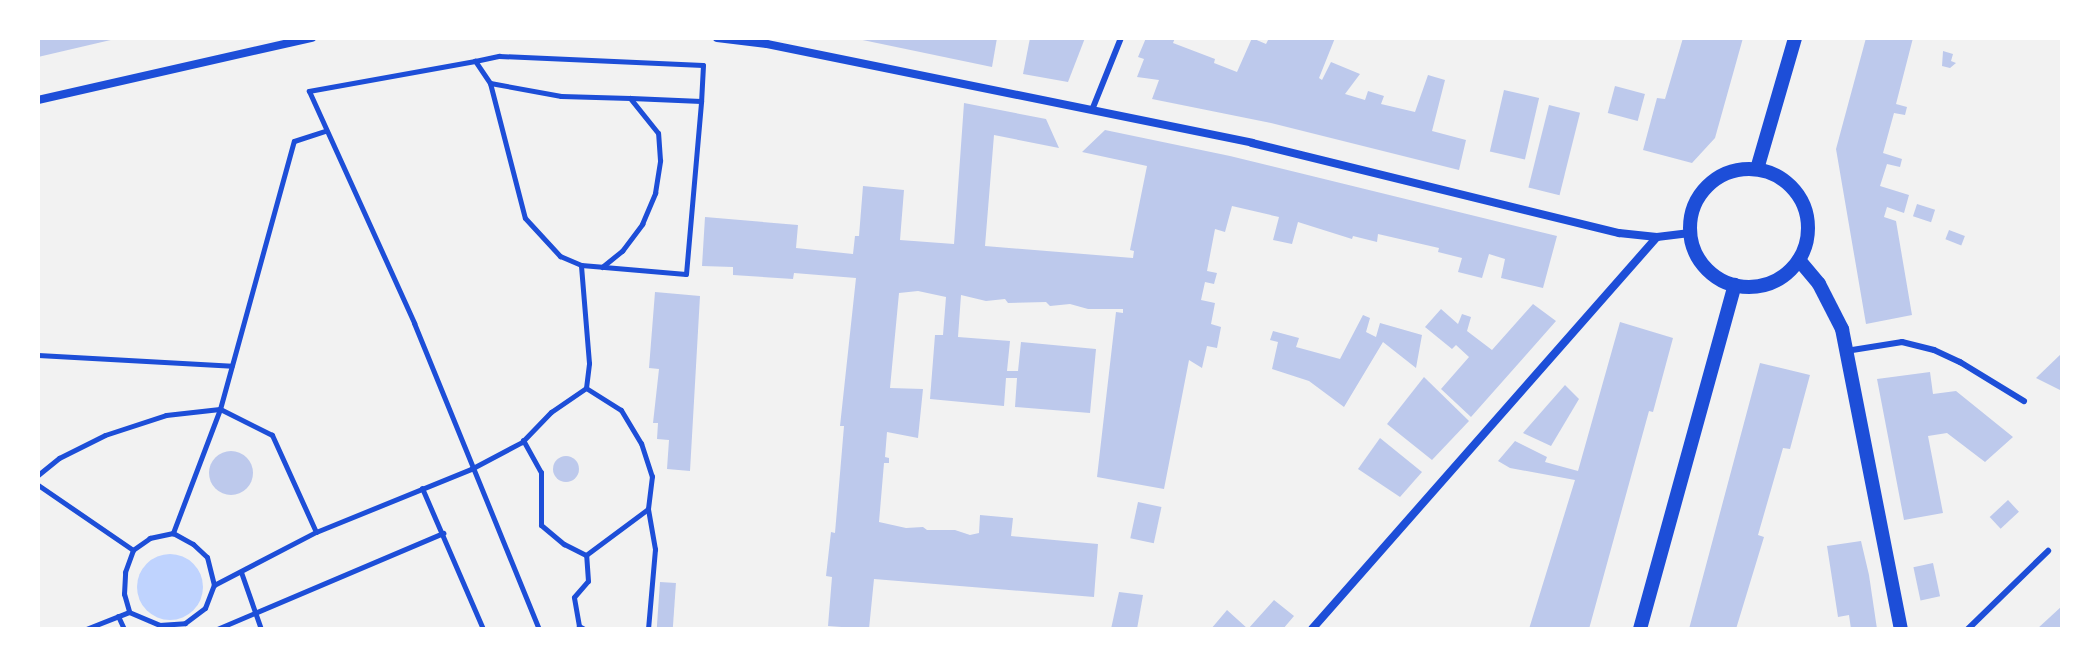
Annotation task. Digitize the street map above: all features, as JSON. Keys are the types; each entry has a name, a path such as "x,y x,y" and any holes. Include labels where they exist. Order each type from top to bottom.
{"street":[{"path":"38,100 312,38"},
{"path":"717,38 767,44 1252,143 1619,233 1657,237 1690,233"},
{"path":"1757,169 1795,38"},
{"path":"1757,169 1779,176 1803,203 1809,226 1799,260 1789,272 1763,285 1735,285 1707,270 1695,253 1690,233 1693,210 1704,189 1722,175 1757,169"},
{"path":"1312,629 1657,237"},
{"path":"1799,260 1819,284 1842,329 1901,629"},
{"path":"1640,629 1735,285"}],"lane":[{"path":"1092,110 1121,38"},
{"path":"1846,351 1902,342 1934,350 2024,401"},
{"path":"1968,629 2048,551"}],"path":[{"path":"475,61 490,83 525,218 560,256 581,265 686,274 703,65 499,56 309,91 324,131 414,323 471,469 539,629"},
{"path":"490,83 561,96 701,101"},
{"path":"602,267 622,251 642,224 655,193 660,160 658,133 630,98"},
{"path":"173,533 220,409 294,141 324,131"},
{"path":"214,585 316,532 471,469 523,440 551,412 586,388 589,363 581,265"},
{"path":"38,355 232,366"},
{"path":"586,388 621,410 641,443 652,476 648,509 655,549 648,629"},
{"path":"38,475 59,458 105,435 166,415 220,409 272,435 316,532"},
{"path":"523,440 541,472 541,525 564,544 586,555"},
{"path":"38,485 133,550"},
{"path":"422,488 483,629"},
{"path":"586,555 648,509"},
{"path":"86,629 129,612 159,625 186,626 205,608 214,585 207,557 193,544 173,533 150,538 133,550 125,572 124,594 129,612"},
{"path":"217,629 443,533"},
{"path":"584,629 579,626 574,597 588,581 586,555"},
{"path":"241,572 261,629"},
{"path":"118,616 124,629"}],"water":[{"path":"163,554 177,554 189,559 198,568 203,587 201,600 194,611 177,620 163,620 151,615 142,606 137,594 137,580 142,568 151,559"}],"building":[{"path":"38,38 115,38 115,39 38,57"},
{"path":"853,38 997,38 992,67"},
{"path":"1030,38 1085,38 1068,82 1023,74"},
{"path":"1146,38 1175,38 1173,43 1215,59 1214,63 1237,72 1252,38 1266,44 1269,38 1335,38 1319,78 1322,80 1331,62 1360,74 1345,94 1365,100 1368,91 1384,96 1381,104 1415,112 1428,75 1445,80 1432,131 1466,140 1459,170 1271,123 1152,99 1159,80 1137,77 1144,59 1138,57"},
{"path":"1683,38 1743,38 1715,138 1692,163 1643,150 1657,98 1665,99"},
{"path":"1866,38 1913,38 1896,104 1907,107 1905,115 1894,113 1883,153 1902,159 1900,167 1887,164 1880,186 1909,195 1904,213 1887,207 1884,217 1896,221 1912,315 1866,324 1836,149"},
{"path":"1943,51 1953,54 1951,61 1956,63 1950,68 1942,66"},
{"path":"1615,86 1645,94 1638,121 1608,113"},
{"path":"1504,90 1539,98 1525,159 1490,151"},
{"path":"964,103 1046,119 1059,148 994,135 985,246 1133,258 1134,251 1130,250 1147,166 1082,152 1105,130 1230,156 1557,236 1543,288 1501,278 1505,259 1489,254 1482,278 1458,272 1462,258 1438,252 1439,248 1378,234 1377,242 1353,236 1352,239 1298,222 1292,244 1273,240 1279,217 1232,206 1225,232 1215,229 1207,271 1217,273 1214,284 1205,282 1201,300 1215,303 1211,324 1221,327 1217,348 1207,346 1202,368 1189,360 1164,489 1097,477 1116,312 1123,313 1123,309 1088,309 1070,304 1050,306 1046,302 1008,303 1005,299 986,301 961,295 958,337 1010,341 1007,371 1018,371 1021,342 1096,349 1090,413 1015,407 1017,378 1006,378 1004,406 930,399 935,335 943,335 946,297 918,291 899,293 890,388 923,389 918,438 887,432 885,457 889,458 889,463 884,463 879,522 906,528 955,530 970,535 979,533 980,515 1013,518 1011,536 1098,544 1094,597 874,579 869,629 828,626 832,577 826,576 831,532 835,533 844,426 840,426 856,278 794,273 793,279 733,275 733,267 702,266 705,217 798,225 796,248 853,254 855,236 859,236 863,186 904,190 900,240 954,244"},
{"path":"1549,105 1580,113 1559,195 1528,187"},
{"path":"1917,204 1935,210 1931,222 1913,216"},
{"path":"1949,230 1965,236 1961,245 1945,239"},
{"path":"655,292 700,296 690,471 667,469 669,440 657,439 658,423 653,423 659,369 649,368"},
{"path":"1533,304 1556,321 1471,417 1441,389 1469,357 1456,345 1452,349 1425,327 1441,309 1458,324 1462,314 1471,317 1467,331 1492,350"},
{"path":"1363,315 1370,318 1366,332 1376,337 1380,323 1422,335 1416,368 1383,342 1344,407 1309,381 1272,369 1278,342 1270,340 1273,331 1299,338 1296,347 1340,359"},
{"path":"1620,322 1673,338 1653,412 1649,411 1589,629 1529,629 1575,480 1510,468 1498,461 1515,441 1547,457 1545,462 1578,471"},
{"path":"2062,353 2062,391 2036,378"},
{"path":"1760,363 1810,375 1790,449 1783,448 1758,535 1764,537 1736,629 1689,629"},
{"path":"1930,372 1933,394 1956,391 2013,437 1985,462 1947,433 1928,436 1943,513 1904,520 1877,379"},
{"path":"1424,377 1469,421 1432,460 1387,424"},
{"path":"1565,385 1579,399 1551,446 1523,433"},
{"path":"1380,438 1422,472 1400,497 1358,469"},
{"path":"231,451 247,457 253,473 247,489 231,495 215,489 209,473 215,457"},
{"path":"566,456 575,460 579,469 575,478 566,482 557,478 553,469 557,460"},
{"path":"2008,500 2019,512 2001,529 1990,517"},
{"path":"1138,502 1161,507 1154,543 1130,538"},
{"path":"1861,541 1877,629 1851,629 1849,615 1838,617 1827,546"},
{"path":"1933,563 1940,596 1921,600 1913,567"},
{"path":"660,582 676,583 673,629 657,629"},
{"path":"1119,592 1143,595 1137,629 1111,629"},
{"path":"1274,600 1294,616 1283,629 1248,629"},
{"path":"2062,606 2062,629 2037,629"},
{"path":"1227,610 1248,629 1211,629"}]}
